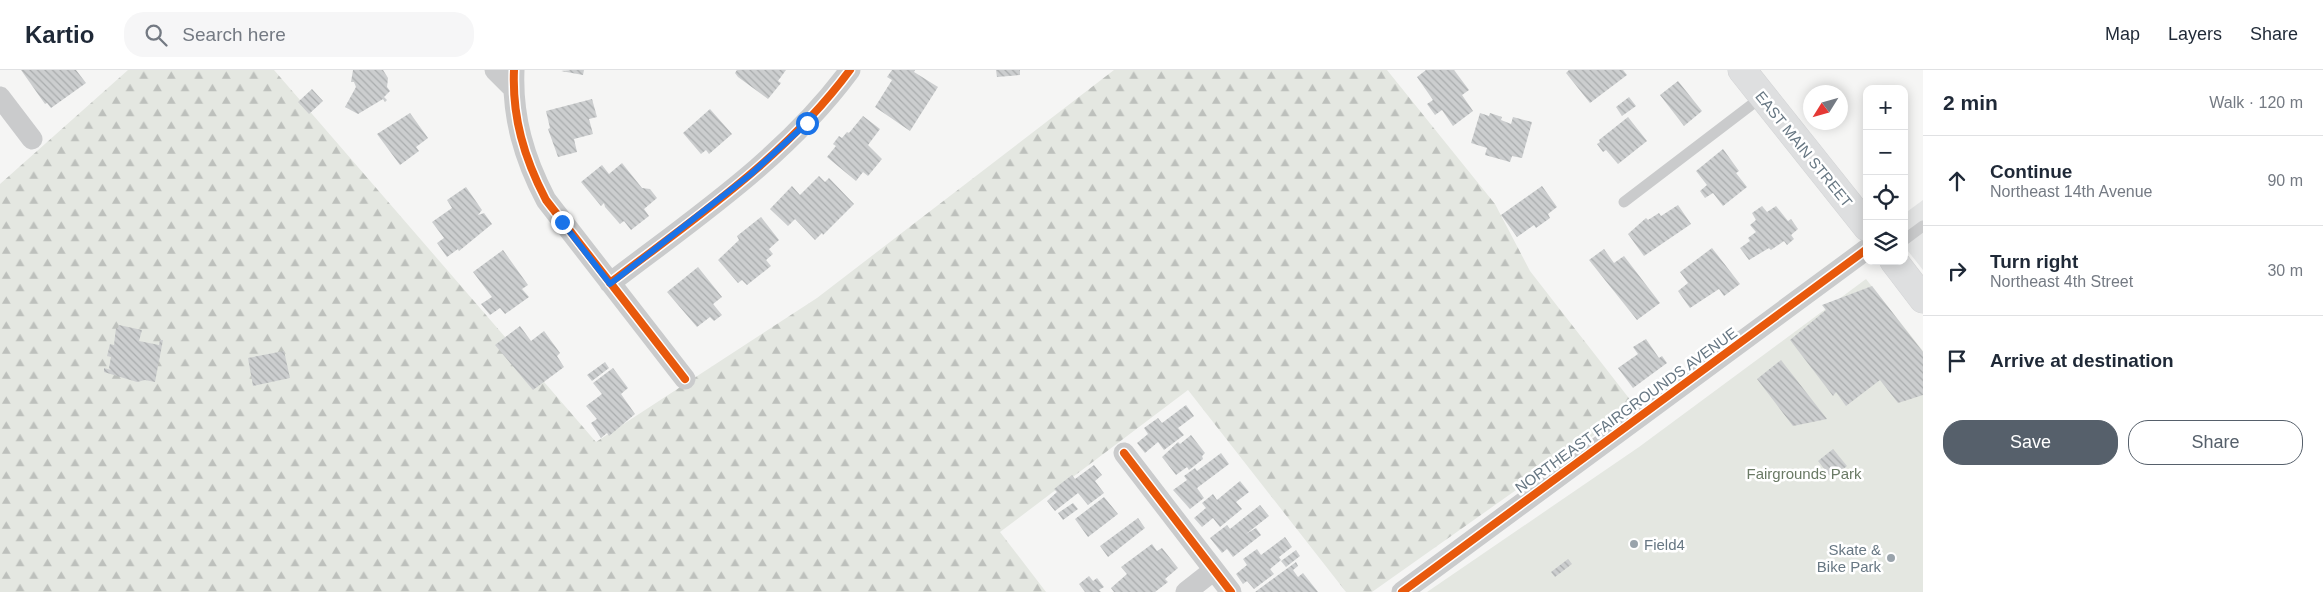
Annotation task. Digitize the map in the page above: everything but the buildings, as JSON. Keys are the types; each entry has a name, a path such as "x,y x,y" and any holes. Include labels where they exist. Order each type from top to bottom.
{"main road":[{"name":"EAST MAIN STREET","path":"1742,70 1863,222"},
{"path":"1897,265 1923,299"}],"street":[{"path":"495,70 513,79 519,135 535,179 562,222 685,379"},
{"path":"610,284 783,146 818,110 850,70"},
{"path":"0,97 32,139"},
{"name":"NORTHEAST FAIRGROUNDS AVENUE","path":"1402,592 1863,253"},
{"path":"1124,453 1231,592"},
{"path":"1186,592 1214,570"}],"lane":[{"path":"1624,202 1763,96"},
{"path":"1908,237 1923,226"}],"shaded area":[{"path":"1923,200 1923,270 1908,251 1908,211"}],"green space":[{"path":"128,70 274,70 596,442 817,298 1114,70 1387,70 1495,204 1530,271 1635,406 1372,592 1346,592 1188,390 1000,532 1046,592 0,592 0,184"},
{"name":"Fairgrounds Park","path":"1866,279 1923,351 1923,592 1427,592 1639,447"}],"cycle path":[{"path":"514,70 517,121 531,169 546,200 685,379"},
{"path":"610,283 738,185 797,131 850,70"},
{"path":"1402,592 1863,252"},
{"path":"1124,453 1231,592"}],"place":[{"name":"Field4","path":"1634,544"},
{"name":"Skate & Bike Park","path":"1891,558"}],"route":[{"path":"562,222 610,284 751,174 807,123"}]}
